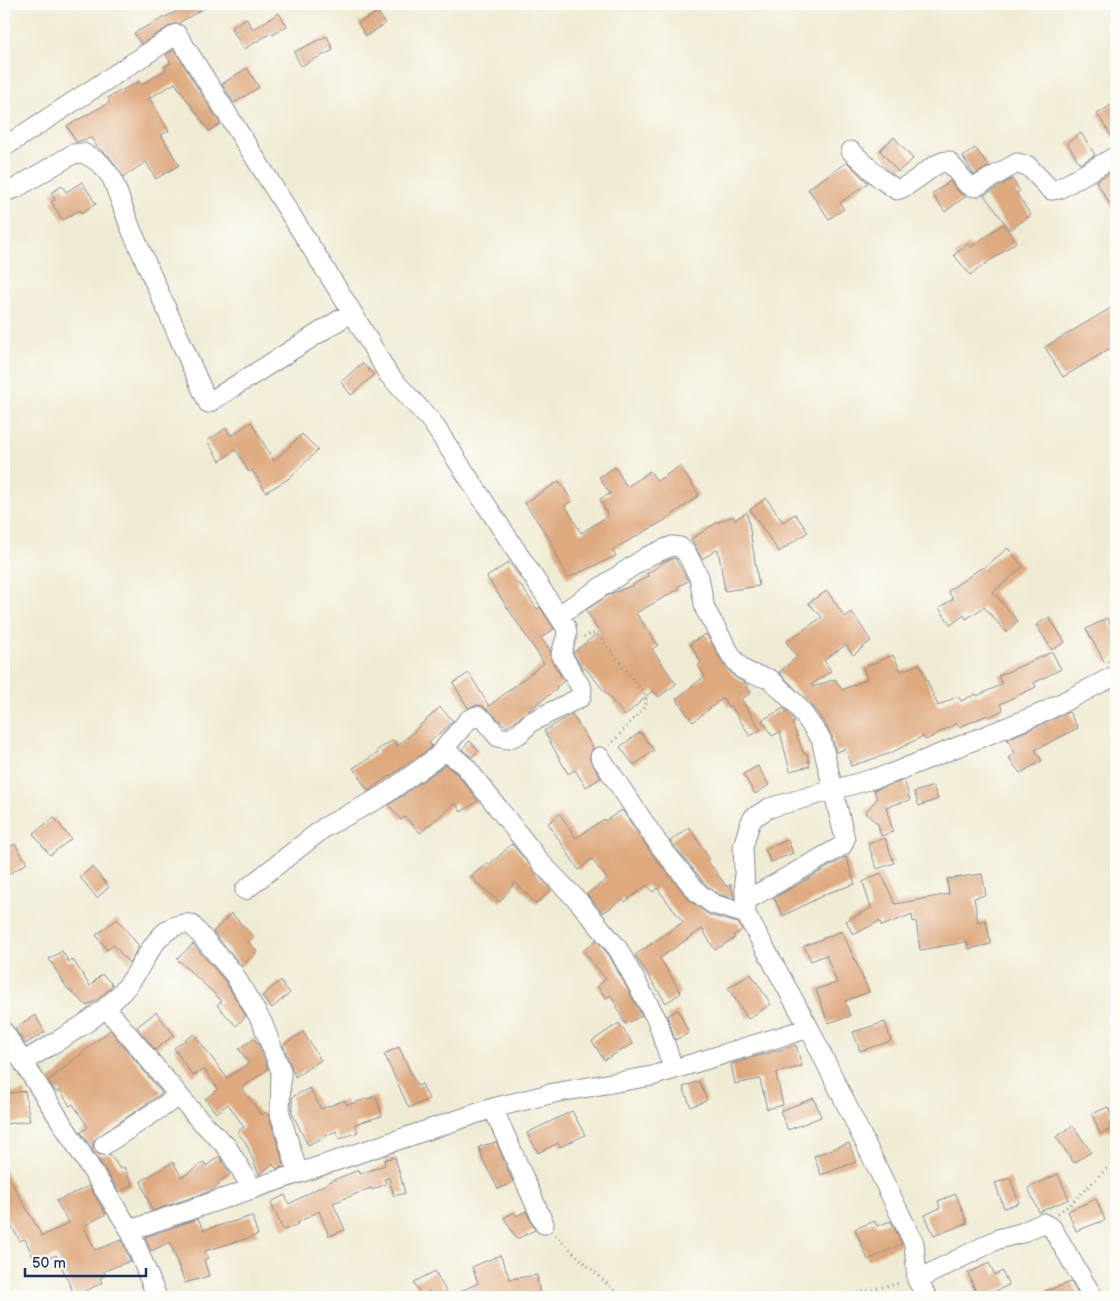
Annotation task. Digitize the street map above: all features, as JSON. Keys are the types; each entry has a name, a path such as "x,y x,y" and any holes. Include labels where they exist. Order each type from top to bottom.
{"street":[{"path":"4,147 177,34 352,312 388,374 432,422 566,627 567,636 561,654 582,689 581,697 530,722 519,734 508,739 498,737 484,720 477,716 468,720 437,757 383,796 325,827 246,890"},
{"path":"851,151 881,179 897,190 909,187 940,161 948,161 967,184 975,187 1017,163 1028,166 1051,190 1058,190 1116,156"},
{"path":"4,192 16,188 73,154 83,153 100,163 112,178 131,229 208,403 352,312"},
{"path":"559,614 648,556 672,546 680,547 687,554 698,577 705,609 732,656 742,669 770,679 797,705 821,739 845,839 842,846 745,908 713,904 698,893 660,846 600,756"},
{"path":"927,1297 917,1280 914,1243 809,1028 745,908 743,847 749,826 754,818 769,808 890,774 1033,717 1116,675"},
{"path":"444,749 466,767 542,864 579,902 618,949 657,1020 672,1068"},
{"path":"23,1062 106,1008 129,984 153,944 176,926 191,924 234,974 262,1022 281,1071 280,1114 298,1173"},
{"path":"106,1008 179,1096 227,1147 252,1188"},
{"path":"130,1230 493,1108 554,1093 652,1076 672,1068 809,1028"},
{"path":"4,1032 23,1062 93,1152 130,1230 157,1297"},
{"path":"93,1152 179,1096"},
{"path":"493,1108 544,1224"},
{"path":"917,1280 998,1239 1021,1233 1043,1223 1052,1228 1092,1297"}],"path":[{"path":"561,654 589,634 597,634 646,695 646,706 600,756"},
{"path":"1043,1223 1072,1203 1107,1168"},
{"path":"544,1224 621,1297"},
{"path":"838,1297 917,1280"}],"building":[{"path":"178,4 211,4 179,23 171,25 141,44 134,33 181,9"},
{"path":"378,12 385,24 366,36 358,23"},
{"path":"279,13 287,26 244,49 231,28 246,18 253,29"},
{"path":"327,36 333,50 301,66 294,52"},
{"path":"174,50 220,124 209,131 175,83 149,98 169,131 161,135 179,165 156,179 146,162 123,177 109,156 98,148 91,138 76,142 67,126 110,102 108,98 139,81 141,85 166,70 164,67 171,63 166,55"},
{"path":"247,68 259,87 234,103 222,84"},
{"path":"1116,102 1116,143 1097,114"},
{"path":"1081,133 1095,155 1080,164 1067,143"},
{"path":"894,137 913,159 898,172 880,150"},
{"path":"975,148 989,166 974,175 963,157"},
{"path":"847,162 868,183 840,203 844,209 829,219 808,189"},
{"path":"1116,169 1116,215 1096,181"},
{"path":"1012,179 1020,191 1016,193 1031,215 1010,230 984,195"},
{"path":"950,181 959,192 966,196 945,212 932,194"},
{"path":"82,182 96,204 81,213 80,210 63,220 51,202 55,200 51,193 62,186 66,192"},
{"path":"1003,224 1016,242 970,275 954,255 968,244 971,247"},
{"path":"1116,305 1116,345 1063,377 1045,347"},
{"path":"362,363 374,375 351,395 341,382"},
{"path":"251,422 274,461 302,434 318,450 288,479 266,492 252,470 249,472 236,450 220,461 207,441 226,428 231,436"},
{"path":"680,466 699,495 667,519 612,550 616,556 567,578 550,540 525,503 559,481 572,501 565,505 581,533 608,516 600,499 610,494 599,477 615,467 627,487 650,471 657,481"},
{"path":"766,498 783,522 795,514 808,532 779,552 750,510"},
{"path":"747,512 759,586 725,591 718,549 702,559 691,539 718,522 733,516 735,520"},
{"path":"1008,548 1023,567 993,592 1018,621 1006,632 984,607 966,619 964,615 951,625 939,608 953,599 948,591 982,569"},
{"path":"675,558 688,581 677,587 679,589 636,613 658,645 652,649 676,684 659,697 653,690 625,716 585,668 583,669 573,653 599,632 586,610 610,594 631,586 648,576 647,574 666,561"},
{"path":"509,562 522,580 519,583 537,609 540,607 554,629 541,638 550,650 551,660 564,681 556,687 557,689 507,727 483,706 477,705 468,708 453,683 469,673 489,706 544,663 487,577"},
{"path":"827,591 845,617 852,612 871,641 853,655 846,645 824,660 831,671 811,685 813,687 835,679 842,690 867,679 863,668 893,655 901,671 920,664 938,706 958,696 961,701 976,694 977,696 1002,684 998,676 1052,652 1061,669 1034,683 1036,687 1000,704 1003,710 989,717 988,715 959,727 957,723 926,740 923,736 891,753 851,766 846,749 836,752 832,736 819,714 779,672 797,657 786,642 822,617 808,603"},
{"path":"1049,617 1065,642 1052,650 1036,625"},
{"path":"1107,618 1116,635 1116,657 1105,663 1086,629"},
{"path":"706,634 723,664 734,676 745,683 751,693 741,699 761,730 750,736 731,706 728,707 723,698 693,722 676,699 705,676 698,665 701,663 690,643"},
{"path":"440,707 453,721 429,743 432,746 368,791 353,768 378,753 376,751 393,740 398,746"},
{"path":"784,708 795,722 792,723 804,754 807,754 810,766 790,771 780,732 772,736 762,720"},
{"path":"1069,712 1078,728 1035,750 1042,761 1020,773 1009,758 1015,753 1007,739"},
{"path":"572,714 593,748 589,758 601,778 586,787 575,770 568,774 544,731"},
{"path":"640,732 654,750 634,765 620,747"},
{"path":"470,741 479,751 471,757 462,749"},
{"path":"445,765 458,775 478,801 461,812 455,803 420,833 405,817 401,820 389,805"},
{"path":"758,766 769,785 755,794 743,774"},
{"path":"904,780 910,800 886,807 893,832 881,836 878,824 865,813 877,799 874,790"},
{"path":"933,786 938,799 919,806 914,792"},
{"path":"622,810 651,853 689,900 709,915 738,923 742,930 733,936 735,938 715,950 702,929 660,958 681,993 666,1003 635,955 683,922 657,888 653,892 647,885 625,902 623,899 603,913 587,894 607,879 592,859 579,870 548,823 560,814 576,838 604,819 605,821"},
{"path":"54,817 71,839 50,855 33,834"},
{"path":"689,827 709,858 707,860 727,887 731,884 734,899 718,894 706,885 670,841"},
{"path":"885,838 894,863 877,869 868,844"},
{"path":"788,840 793,853 771,862 765,849"},
{"path":"15,844 27,863 4,877 4,850"},
{"path":"512,844 551,890 536,904 515,882 500,902 471,876 488,863 489,865"},
{"path":"846,857 855,884 828,893 783,916 774,898"},
{"path":"92,867 109,887 97,898 80,877"},
{"path":"881,873 895,904 949,894 947,879 982,874 986,895 974,898 978,922 986,920 991,944 969,949 967,942 920,950 916,921 913,922 912,914 882,926 880,921 853,935 846,921 871,908 863,882"},
{"path":"231,913 254,937 248,942 257,951 242,966 213,932"},
{"path":"117,919 139,946 129,963 114,945 107,950 96,935"},
{"path":"842,931 869,992 845,1001 850,1016 828,1023 816,989 837,983 826,955 811,961 804,946"},
{"path":"596,940 609,955 642,1016 625,1024 611,995 606,998 597,986 606,979 583,951"},
{"path":"193,944 225,981 246,1016 236,1026 217,1005 222,1001 177,959"},
{"path":"62,951 69,962 73,960 90,986 102,974 113,985 87,1006 67,988 49,959"},
{"path":"751,974 771,1004 748,1019 728,988"},
{"path":"280,981 290,993 272,1008 262,996"},
{"path":"678,1010 689,1033 675,1040 667,1016"},
{"path":"156,1012 174,1035 155,1050 137,1027"},
{"path":"35,1015 45,1032 25,1044 15,1028"},
{"path":"885,1022 891,1041 860,1051 853,1032"},
{"path":"619,1023 633,1044 604,1060 592,1041"},
{"path":"110,1030 162,1093 94,1140 93,1146 99,1155 110,1154 120,1169 124,1167 133,1185 119,1192 81,1132 88,1127 73,1104 70,1106 60,1090 56,1092 48,1081"},
{"path":"303,1032 321,1060 295,1077 283,1045"},
{"path":"194,1034 227,1078 249,1063 239,1049 254,1038 258,1044 268,1069 242,1088 261,1115 265,1112 269,1116 284,1165 282,1167 277,1169 272,1164 259,1175 246,1143 237,1132 244,1127 228,1104 216,1113 205,1099 218,1089 204,1069 193,1076 174,1048"},
{"path":"796,1045 802,1066 776,1073 783,1105 767,1109 760,1079 735,1084 731,1064"},
{"path":"399,1047 417,1086 422,1084 429,1099 409,1108 384,1054"},
{"path":"699,1081 707,1100 691,1107 683,1087"},
{"path":"310,1088 321,1109 345,1100 347,1105 376,1096 382,1116 355,1124 358,1132 339,1139 336,1131 308,1145 292,1113 292,1097"},
{"path":"25,1091 30,1121 4,1124 4,1094"},
{"path":"814,1098 821,1117 788,1130 780,1111"},
{"path":"1108,1107 1116,1127 1100,1134 1092,1114"},
{"path":"572,1111 585,1135 560,1147 558,1143 538,1153 527,1133"},
{"path":"1073,1126 1091,1152 1074,1163 1056,1137"},
{"path":"496,1142 513,1182 498,1189 483,1160 479,1147"},
{"path":"849,1143 856,1162 821,1175 814,1156"},
{"path":"219,1156 230,1174 218,1183 219,1185 211,1191 152,1211 141,1181 173,1162 182,1177 204,1162 206,1166"},
{"path":"395,1157 405,1193 394,1196 389,1178 384,1179 386,1184 333,1203 345,1230 329,1236 319,1211 298,1224 283,1230 271,1202 285,1195 289,1204 333,1180 359,1170 360,1174 385,1165 384,1160"},
{"path":"4,1169 42,1236 69,1223 56,1201 89,1186 106,1214 84,1226 95,1250 122,1240 130,1261 104,1271 106,1275 100,1278 102,1283 75,1296 56,1255 36,1264 25,1239 20,1241 4,1213"},
{"path":"1058,1174 1069,1199 1039,1212 1028,1188"},
{"path":"1010,1178 1019,1203 1004,1208 995,1183"},
{"path":"956,1194 967,1223 934,1236 925,1215 940,1208 938,1201"},
{"path":"1096,1199 1105,1220 1076,1231 1068,1211"},
{"path":"526,1211 535,1230 517,1239 504,1218 514,1212 517,1216"},
{"path":"252,1216 258,1235 205,1251 208,1258 204,1260 209,1276 185,1283 170,1242 151,1251 145,1237 198,1219 204,1230"},
{"path":"875,1221 877,1226 891,1221 902,1244 868,1260 855,1229"},
{"path":"500,1255 510,1279 537,1275 540,1297 449,1297 478,1283 472,1267"},
{"path":"989,1263 995,1275 1002,1271 1009,1285 991,1293 992,1297 978,1297 968,1273"},
{"path":"435,1271 449,1297 432,1297 429,1291 421,1296 414,1282"},
{"path":"1071,1282 1080,1297 1035,1297 1034,1295"}]}
